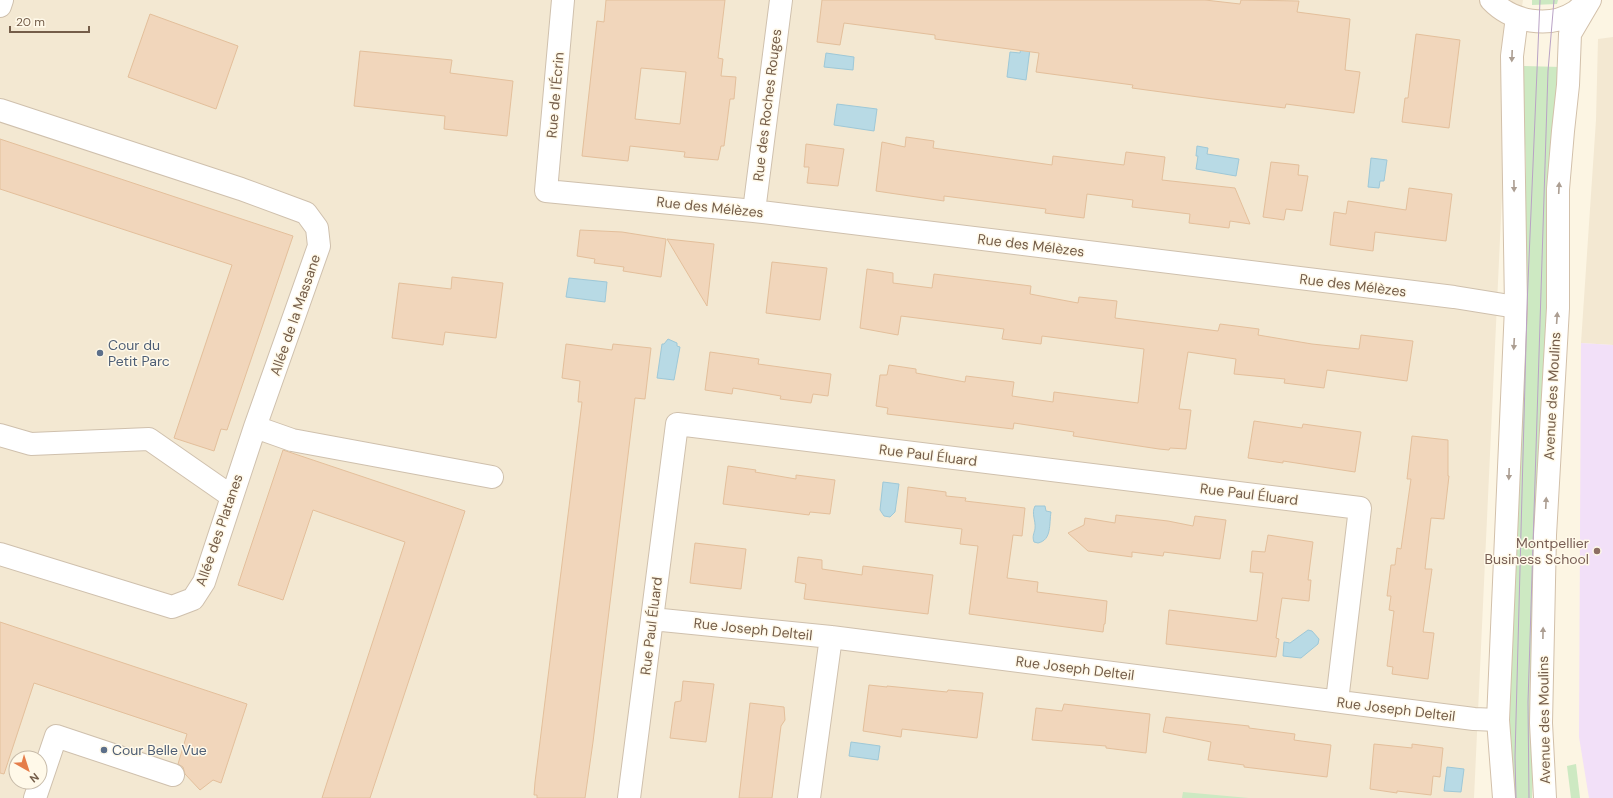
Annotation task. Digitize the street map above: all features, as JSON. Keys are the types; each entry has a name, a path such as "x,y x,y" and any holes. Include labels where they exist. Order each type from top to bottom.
{"street":[{"path":"0,6 2,0"},
{"name":"Rue de l'Écrin","path":"546,191 563,0"},
{"name":"Rue des Roches Rouges","path":"754,211 781,0"},
{"path":"1491,0 1500,9 1517,17 1538,22 1553,20 1574,12 1590,0"},
{"name":"Avenue des Moulins","path":"1545,798 1541,724 1544,535 1558,308 1558,189 1568,85 1570,34 1590,0"},
{"path":"1504,798 1498,720 1516,307 1512,56 1517,17"},
{"name":"Allée de la Massane","path":"0,110 241,189 306,213 317,228 319,246 255,427"},
{"name":"Rue des Mélèzes","path":"546,191 754,211 1438,295 1516,307"},
{"name":"Rue Paul Éluard","path":"629,798 677,424 1360,508 1337,701"},
{"path":"255,427 292,440 492,477"},
{"name":"Allée des Platanes","path":"0,554 172,607 193,599 204,582 231,496 255,427"},
{"path":"0,435 31,444 149,439 231,496"},
{"name":"Rue Joseph Delteil","path":"652,619 831,637 1474,719 1498,720"},
{"path":"809,798 831,637"},
{"path":"35,798 56,736 173,775"}],"shaded area":[{"path":"0,0 1523,0 1506,110 1474,798 0,798"},
{"path":"1613,37 1613,345 1581,343 1596,120 1598,39"},
{"name":"Montpellier Business School","path":"1581,343 1613,345 1613,798 1589,798 1579,737"}],"green space":[{"path":"1532,0 1558,0 1557,4 1532,5"},
{"path":"1522,66 1561,67 1551,169 1532,798 1507,798 1526,168"},
{"path":"1576,764 1580,798 1571,798 1567,766"},
{"path":"1183,792 1249,798 1182,798"}],"water":[{"path":"1021,47 1030,49 1026,80 1007,77 1010,52 1020,53"},
{"path":"826,53 854,57 853,70 824,67"},
{"path":"837,104 877,109 874,131 834,125"},
{"path":"1197,146 1208,148 1207,154 1239,159 1236,176 1196,169 1198,156 1196,156"},
{"path":"1371,158 1387,160 1384,181 1380,181 1379,188 1368,187"},
{"path":"569,278 607,282 605,302 566,297"},
{"path":"668,339 677,343 677,346 680,347 674,380 657,378 662,344 664,344"},
{"path":"883,482 899,484 895,512 890,517 884,516 880,510"},
{"path":"1035,506 1045,506 1046,511 1051,512 1048,535 1046,539 1038,543 1034,542 1033,538 1035,523 1033,512"},
{"path":"1308,630 1312,631 1319,639 1318,644 1301,658 1283,656 1284,642 1290,643"},
{"path":"851,742 880,746 878,760 849,756"},
{"path":"1447,767 1464,769 1461,792 1444,791"}],"building":[{"path":"606,0 725,0 718,58 723,59 721,76 736,77 734,99 730,99 724,146 721,146 718,160 684,157 685,152 630,146 628,161 582,156 597,21 604,22","holes":["641,68 686,72 680,124 635,119"]},
{"path":"822,0 1205,0 1240,4 1241,0 1299,1 1297,12 1350,19 1345,70 1360,72 1354,113 1286,104 1285,108 1213,99 1132,88 1133,85 1036,72 1039,53 935,39 935,35 844,23 840,45 817,42"},
{"path":"150,14 238,46 216,109 128,77"},
{"path":"1416,34 1460,40 1449,128 1402,122 1405,98 1408,98"},
{"path":"360,51 452,60 450,73 513,81 507,136 444,129 445,116 354,106"},
{"path":"906,137 934,141 933,148 1052,165 1053,156 1124,165 1126,152 1165,157 1162,180 1235,188 1250,224 1230,221 1229,228 1189,223 1190,214 1132,207 1133,200 1087,194 1084,218 1045,213 1046,209 944,196 944,201 876,191 882,142 905,147"},
{"path":"0,139 293,236 227,430 221,429 214,451 174,438 232,265 0,189"},
{"path":"806,144 844,149 838,186 807,183 809,167 804,167"},
{"path":"1271,162 1299,165 1298,175 1308,176 1302,211 1286,209 1284,220 1263,217"},
{"path":"1409,188 1452,194 1446,241 1375,232 1373,251 1330,245 1334,212 1346,214 1348,201 1406,210"},
{"path":"580,230 622,232 666,239 661,277 623,271 624,267 594,263 595,259 577,256"},
{"path":"667,239 714,244 707,306"},
{"path":"772,262 827,268 820,320 766,313"},
{"path":"867,269 893,273 893,283 932,288 934,274 1031,286 1030,294 1078,303 1079,297 1117,301 1115,318 1218,331 1220,324 1259,329 1258,335 1312,344 1359,349 1361,335 1413,341 1407,381 1327,370 1324,388 1284,383 1285,379 1234,374 1236,359 1188,352 1179,409 1191,410 1186,449 1159,449 1073,436 1074,432 1014,423 1013,429 887,414 888,408 876,406 880,375 887,375 889,365 916,369 916,373 965,382 966,376 1014,382 1012,396 1053,402 1054,392 1138,403 1144,349 1042,336 1041,344 1002,339 1004,329 901,316 898,335 860,328"},
{"path":"452,277 503,283 496,338 445,332 443,345 392,338 399,283 451,289"},
{"path":"566,344 612,350 613,344 651,348 645,399 635,398 585,798 537,798 537,795 534,795 535,782 582,402 578,402 580,381 562,378"},
{"path":"710,352 759,359 758,364 831,374 828,396 813,394 811,403 780,399 781,396 733,388 732,394 705,390"},
{"path":"1254,421 1302,428 1303,424 1361,432 1355,472 1283,461 1283,463 1248,458"},
{"path":"1412,436 1448,440 1449,476 1444,519 1431,518 1425,569 1432,569 1423,632 1434,633 1428,679 1392,674 1393,667 1387,666 1394,611 1389,610 1391,596 1387,596 1391,565 1395,565 1397,548 1401,549 1411,479 1407,479"},
{"path":"283,450 465,511 370,798 322,798 405,542 313,510 283,600 238,585"},
{"path":"728,466 756,470 755,472 796,479 796,475 835,480 830,514 810,512 809,515 723,504"},
{"path":"908,487 946,492 946,496 966,498 965,501 1025,508 1022,536 1013,535 1007,578 1038,582 1037,592 1107,601 1103,632 969,614 978,546 960,544 962,529 905,522"},
{"path":"1116,515 1168,521 1193,526 1195,516 1226,520 1220,559 1164,552 1163,556 1132,552 1132,557 1088,551 1068,533 1084,525 1085,518 1115,523"},
{"path":"1268,535 1313,542 1308,580 1311,580 1309,601 1282,598 1276,638 1279,639 1276,657 1166,644 1169,610 1257,621 1263,573 1250,572 1252,551 1265,552"},
{"path":"695,543 746,549 741,589 690,583"},
{"path":"798,557 822,560 822,569 862,575 863,566 933,575 928,614 804,599 806,584 795,582"},
{"path":"0,622 247,704 221,783 213,780 200,790 185,774 183,767 178,764 187,734 34,683 12,750 8,750 8,762 4,774 0,773"},
{"path":"683,681 714,684 706,742 670,738 675,702 681,701"},
{"path":"869,685 947,692 948,690 983,693 977,738 902,729 901,737 863,731"},
{"path":"750,703 784,707 785,720 781,726 772,798 739,798"},
{"path":"1064,704 1150,714 1146,753 1106,748 1106,746 1032,740 1036,708 1062,711"},
{"path":"1166,717 1249,726 1249,728 1295,734 1294,740 1331,745 1327,777 1244,767 1244,765 1208,760 1211,742 1163,732"},
{"path":"1374,744 1412,748 1412,744 1443,748 1440,777 1433,776 1431,795 1397,791 1397,793 1370,789"}],"tram line":[{"path":"1516,798 1515,757 1527,306 1540,0"},
{"path":"1529,798 1528,702 1548,71 1554,0"}],"place":[{"name":"Cour du Petit Parc","path":"100,353"},
{"name":"Montpellier Business School","path":"1597,551"},
{"name":"Cour Belle Vue","path":"104,750"}]}
